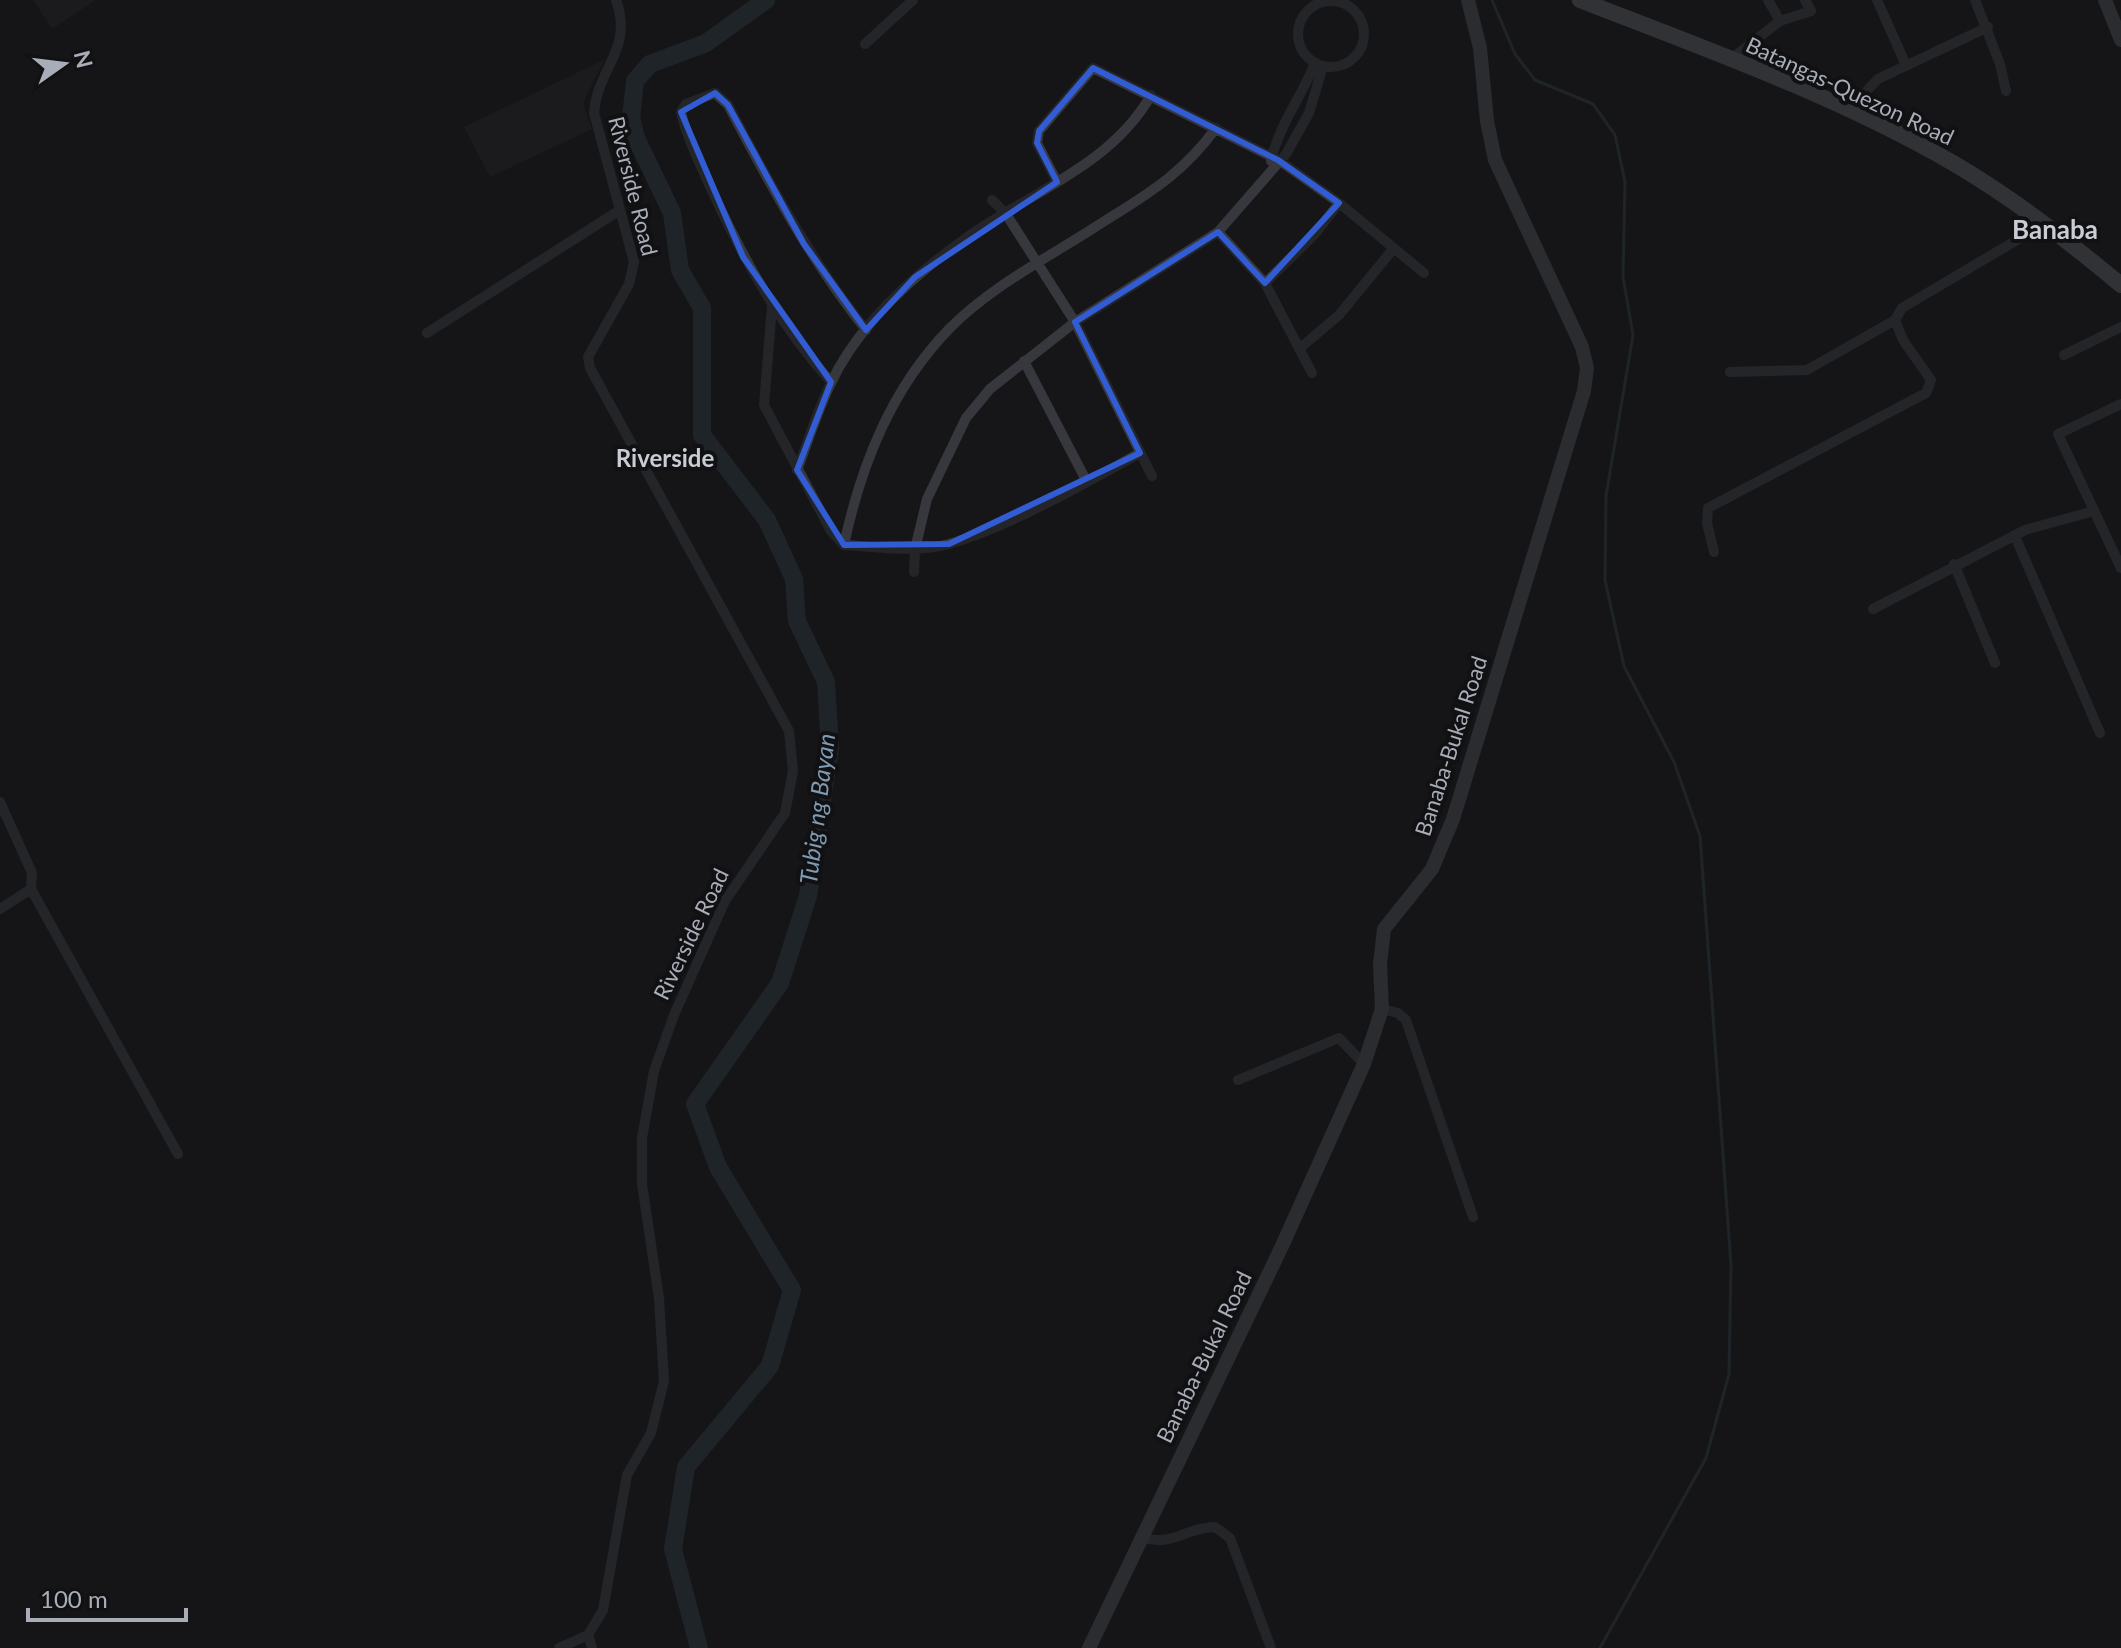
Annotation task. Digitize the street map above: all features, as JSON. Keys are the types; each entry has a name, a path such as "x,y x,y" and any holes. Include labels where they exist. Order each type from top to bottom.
{"main road":[{"name":"Batangas-Quezon Road","path":"1580,0 1849,109 1954,164 2044,224 2121,285"}],"street":[{"name":"Riverside Road","path":"588,1635 603,1610 627,1475 651,1433 664,1381 659,1298 642,1184 642,1138 654,1071 674,1015 725,901 785,813 793,771 789,731 590,368 588,357 632,272 634,262 594,113 595,95 622,40 622,21 616,0"},
{"path":"865,44 913,0"},
{"name":"Banaba-Bukal Road","path":"1089,1648 1282,1246 1364,1064 1382,1009 1380,964 1384,929 1432,869 1453,819 1584,391 1587,368 1582,347 1495,160 1487,121 1480,48 1468,0"},
{"path":"1768,0 1780,21"},
{"path":"1731,59 1780,21 1811,11 1805,0"},
{"path":"1877,0 1906,65"},
{"path":"1975,0 1988,27 2006,91"},
{"path":"2105,0 2120,35"},
{"path":"1337,1 1352,3 1364,31 1361,49 1348,63 1319,64 1299,42 1301,20 1316,5 1337,1"},
{"path":"1849,109 1878,79 1988,27"},
{"path":"1276,159 1287,123 1319,64"},
{"path":"914,572 915,549 927,499 966,418 990,389 1075,322 1218,232 1241,208 1309,113 1319,64"},
{"path":"1057,182 1037,143 1039,131 1093,68 1276,159 1339,203 1424,273"},
{"path":"831,382 806,354 772,306 743,257 686,135 681,112 686,104 715,93 728,105 827,282 866,330"},
{"path":"797,470 831,382 866,330 915,277 967,237 1057,182 1120,136 1139,117 1151,95"},
{"path":"1287,123 1299,129"},
{"path":"844,545 869,450 921,362 950,327 1039,263 1175,176 1216,128"},
{"path":"992,200 1006,214 1075,322 1152,476"},
{"path":"1265,283 1307,243 1339,203"},
{"path":"427,333 620,210"},
{"path":"1730,372 1807,370 1895,320 1902,308 2044,224"},
{"path":"1218,232 1265,283 1312,373"},
{"path":"1299,349 1339,315 1394,248"},
{"path":"772,306 764,405 831,531 844,545 915,549 960,539 1087,482 1140,453"},
{"path":"1714,552 1707,523 1708,508 1926,393 1931,380 1903,340 1895,320"},
{"path":"2064,355 2121,327"},
{"path":"1024,361 1087,482"},
{"path":"2121,404 2058,434 2121,568"},
{"path":"1873,609 1954,564 2025,530 2094,511"},
{"path":"2015,536 2100,733"},
{"path":"1954,564 1995,663"},
{"path":"0,802 32,873 31,889 178,1154"},
{"path":"0,909 31,889"},
{"path":"1382,1009 1398,1013 1406,1020 1473,1217"},
{"path":"1238,1080 1339,1038 1364,1064"},
{"path":"1141,1538 1162,1543 1201,1527 1215,1527 1230,1538 1271,1648"},
{"path":"559,1648 588,1635 592,1648"}],"highlighted area":[{"path":"1093,68 1278,160 1339,203 1265,283 1218,232 1075,322 1140,453 949,544 844,545 797,470 831,382 743,257 681,112 715,93 728,105 804,244 866,330 915,277 1057,182 1037,143 1039,131"}],"shaded area":[{"path":"33,0 95,0 52,29"},
{"path":"604,60 583,103 592,129 490,177 464,127"}],"waterway":[{"name":"Tubig ng Bayan","path":"699,1648 673,1549 686,1467 770,1366 792,1290 718,1167 695,1104 780,983 808,896 830,747 826,682 797,621 794,579 767,520 702,435 702,308 680,270 672,213 636,138 631,118 635,81 650,64 706,43 766,0"},
{"path":"1492,0 1515,54 1535,80 1593,104 1615,135 1625,182 1623,277 1633,335 1606,496 1605,580 1624,666 1674,762 1700,836 1731,1265 1729,1374 1706,1458 1600,1648"}],"district":[{"name":"Banaba","path":"2055,230"},
{"name":"Riverside","path":"665,459"}]}
